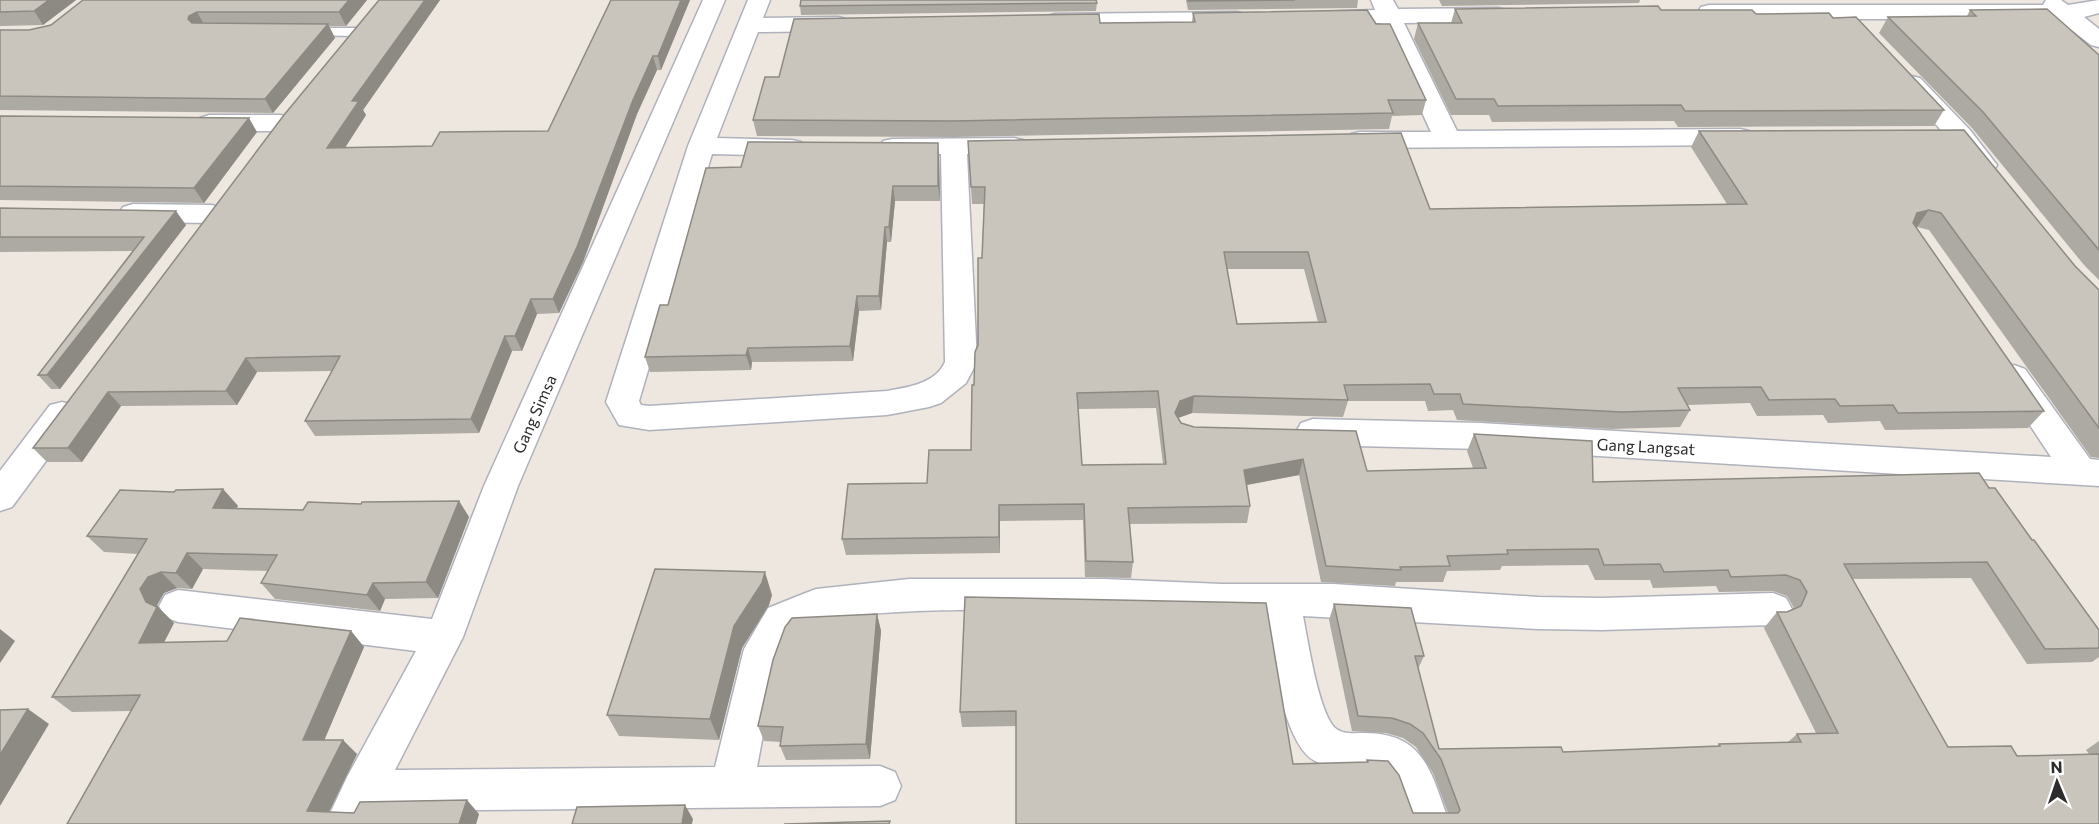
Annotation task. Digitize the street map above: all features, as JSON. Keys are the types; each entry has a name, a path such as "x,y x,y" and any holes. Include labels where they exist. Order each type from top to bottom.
{"street":[{"name":"Gang Simsa","path":"354,808 444,637 501,486 714,0"},
{"path":"756,10 817,3"},
{"path":"1686,12 2055,6 2080,11 2099,6"},
{"path":"2055,6 2099,40"},
{"path":"334,59 375,8"},
{"path":"1305,18 1385,8 1519,15"},
{"path":"1385,8 1447,138"},
{"path":"756,10 856,23"},
{"path":"756,10 701,146 622,402 631,416 649,418 887,403 929,395 955,375 961,362 954,147"},
{"path":"1841,10 1864,34"},
{"path":"1034,21 1258,18"},
{"path":"1896,67 1961,136 1998,182"},
{"path":"187,122 289,114 260,150"},
{"path":"1925,136 1961,136"},
{"path":"1341,140 1770,137"},
{"path":"864,147 1036,145"},
{"path":"701,146 818,148"},
{"path":"106,213 219,205 191,242"},
{"path":"1999,355 2090,473"},
{"path":"0,497 78,393"},
{"name":"Gang Langsat","path":"1284,431 1504,438 2090,473"},
{"path":"731,786 764,649 782,620 816,605 920,595 1104,595 1344,601 1570,614 1773,609"},
{"path":"1281,600 1308,724 1320,741 1333,752 1380,754 1398,759 1405,768 1428,824"},
{"path":"178,606 444,637"},
{"path":"354,808 731,786 880,786"}],"lane":[{"path":"285,32 357,32"}],"building":[{"path":"0,0 49,0 34,11 0,12"},
{"path":"83,0 349,0 339,12 197,12 189,16 188,19 192,23 328,24 265,99 0,96 0,30 29,30 51,25"},
{"path":"379,0 425,0 352,101 359,101 327,148 432,146 440,132 548,131 611,0 681,0 658,56 653,56 633,100 577,247 553,299 531,299 515,336 505,336 471,419 305,421 340,356 246,358 226,391 108,392 68,448 33,448 284,115"},
{"path":"801,0 1096,0 1097,3 800,6"},
{"path":"1188,0 1295,0 1188,1"},
{"path":"1658,6 1661,10 1752,10 1756,14 1829,13 1833,18 1856,17 1944,110 1685,111 1681,105 1498,106 1494,99 1456,99 1418,23 1462,23 1455,9"},
{"path":"2047,9 2099,55 2099,250 1983,112 1888,17 1976,16 1970,10"},
{"path":"1367,10 1376,24 1390,24 1426,100 1388,100 1393,113 953,121 753,120 765,77 779,77 794,19 1099,14 1100,23 1195,22 1193,13"},
{"path":"0,116 249,118 194,188 0,186"},
{"path":"1964,130 2075,266 2099,290 2099,428 1941,213 1929,210 1917,213 1913,223 2044,411 1898,413 1893,405 1840,406 1835,399 1769,400 1761,387 1678,388 1690,410 1621,412 1463,404 1460,394 1434,394 1430,384 1344,385 1348,400 1194,396 1180,401 1175,413 1181,423 1194,427 1356,431 1367,471 1486,468 1474,434 1592,441 1593,482 1979,473 1989,488 1995,488 2099,630 2099,648 2045,649 1987,562 1844,564 1948,747 2011,746 2017,756 2099,754 2099,824 1016,824 1016,711 960,712 965,597 1266,603 1293,764 1388,761 1399,775 1413,813 1458,813 1460,810 1441,759 1423,733 1410,724 1392,718 1358,716 1334,604 1411,608 1424,656 1415,656 1439,749 1561,747 1563,752 1720,746 1719,744 1801,742 1797,734 1838,733 1777,612 1787,612 1801,606 1807,592 1800,580 1786,575 1731,577 1728,570 1664,572 1660,564 1604,565 1598,549 1507,550 1508,554 1447,556 1450,566 1400,567 1401,570 1326,566 1303,459 1244,470 1250,506 1128,508 1133,562 1086,561 1084,504 999,505 999,537 842,539 848,484 927,483 929,450 971,450 972,385 974,385 975,352 978,345 978,258 982,258 985,187 971,187 968,141 1401,133 1430,209 1747,204 1699,131","holes":["1224,252 1308,252 1326,322 1237,324","1158,391 1166,464 1082,465 1077,393"]},
{"path":"748,142 938,143 938,186 893,186 889,227 885,227 879,296 857,296 850,346 748,348 746,355 645,357 660,305 668,305 706,168 741,167"},
{"path":"0,208 176,211 47,375 38,375 144,237 0,237"},
{"path":"223,489 213,508 303,510 308,502 361,504 362,502 459,501 426,582 373,583 367,595 261,583 277,555 187,553 176,573 161,572 148,577 140,589 146,602 157,607 139,643 227,641 240,618 351,631 303,740 343,740 307,811 354,813 360,802 467,800 459,824 67,824 140,695 52,697 147,539 87,536 120,490 174,492 176,490"},
{"path":"655,569 765,572 762,583 734,626 710,719 607,715"},
{"path":"877,614 866,744 780,746 783,727 758,726 773,660 785,627 792,618"},
{"path":"28,709 0,755 0,710"},
{"path":"685,805 682,824 572,824 577,807"},
{"path":"890,821 889,824 784,824"}]}
